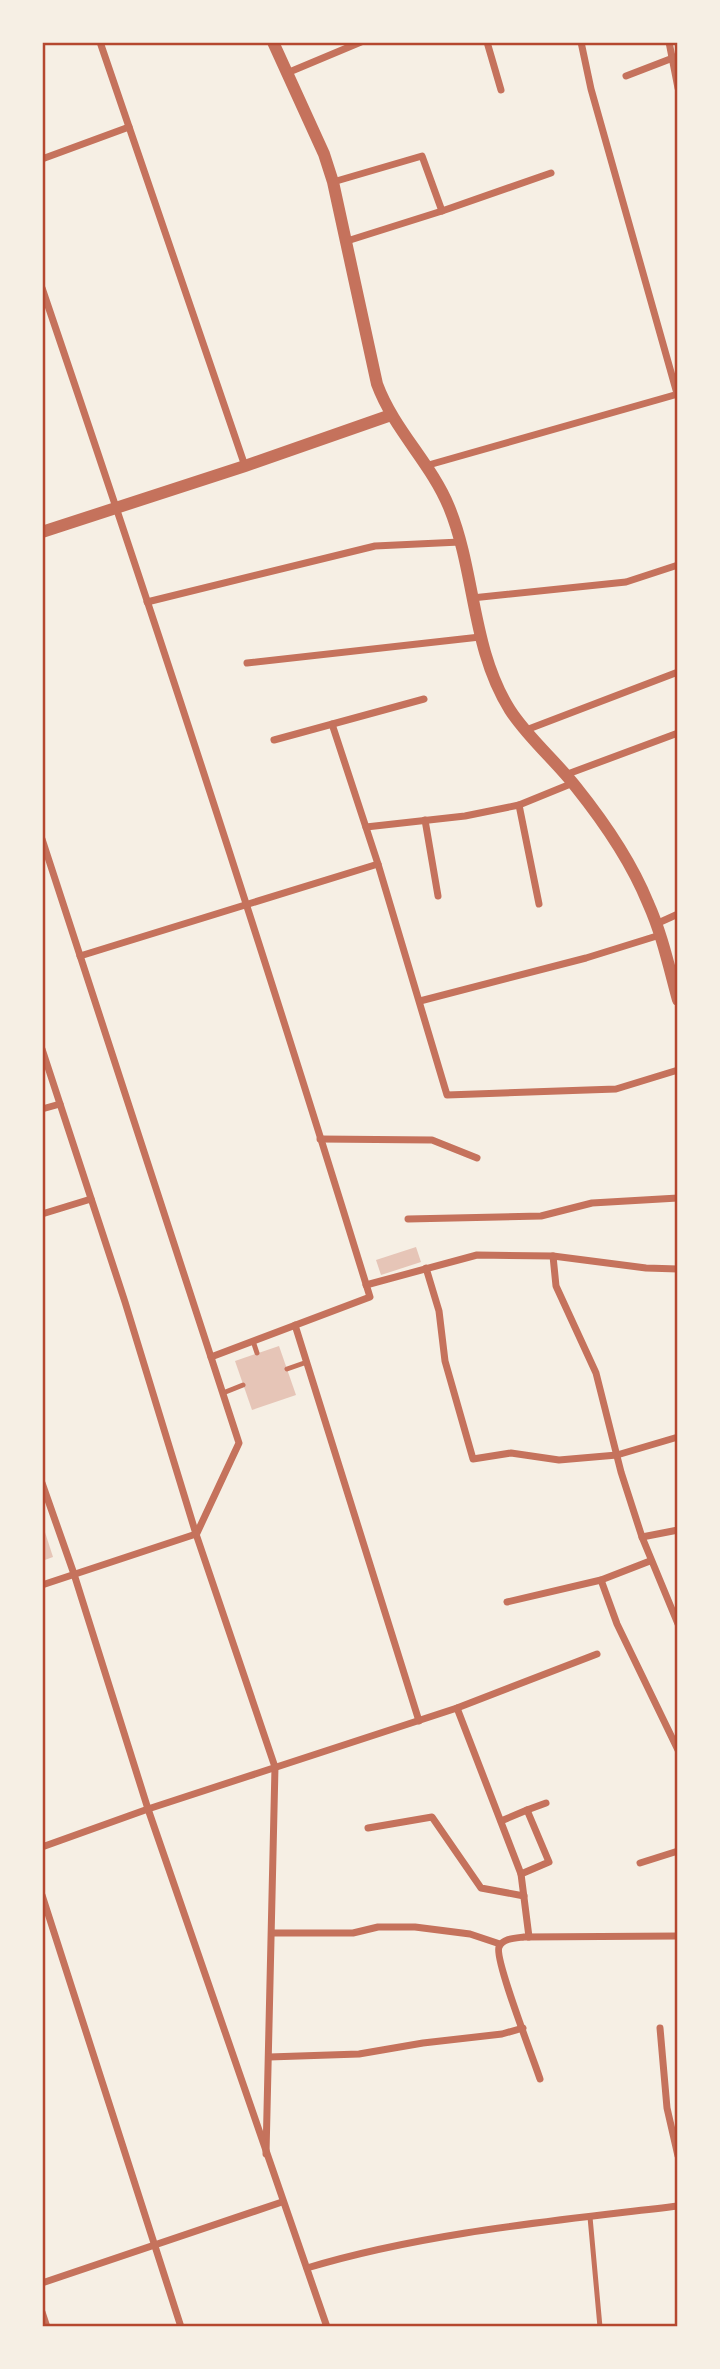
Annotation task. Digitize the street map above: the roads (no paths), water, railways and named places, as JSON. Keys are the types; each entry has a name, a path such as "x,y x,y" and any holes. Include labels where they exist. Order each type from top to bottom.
{"street":[{"path":"100,42 245,466"},
{"path":"273,42 324,155 333,182 379,392 448,505 460,542 480,637 498,689 511,712 569,779 615,842 642,890 658,929 678,1000"},
{"path":"287,73 361,42"},
{"path":"487,42 501,90"},
{"path":"424,466 678,395 591,89 581,42"},
{"path":"669,42 675,57 678,88"},
{"path":"626,76 675,57"},
{"path":"42,159 129,127"},
{"path":"333,182 422,156 442,211"},
{"path":"347,240 551,173"},
{"path":"42,288 117,508 370,1297 211,1357"},
{"path":"42,532 391,415"},
{"path":"147,602 374,546 460,542"},
{"path":"472,598 626,582 678,565"},
{"path":"247,663 480,637"},
{"path":"526,730 678,673"},
{"path":"274,740 424,699"},
{"path":"331,724 378,864 447,1095 616,1089 678,1070"},
{"path":"366,827 465,816 519,804 569,779 678,733"},
{"path":"519,804 539,904"},
{"path":"425,821 438,896"},
{"path":"42,839 239,1443 197,1534 42,1585"},
{"path":"80,956 378,864"},
{"path":"420,1002 586,958 658,929 678,914"},
{"path":"42,1049 197,1534 275,1767 266,2154"},
{"path":"42,1109 60,1104"},
{"path":"320,1139 432,1140 477,1158"},
{"path":"408,1219 541,1216 592,1203 678,1198"},
{"path":"42,1214 91,1199"},
{"path":"366,1285 477,1255 552,1256 646,1268 678,1269"},
{"path":"552,1256 556,1286 596,1373 617,1455 650,1561 678,1624"},
{"path":"426,1268 439,1311 445,1361 473,1459 511,1453 559,1460 617,1455 678,1437"},
{"path":"295,1325 419,1721"},
{"path":"42,1482 148,1809 327,2327"},
{"path":"642,1537 678,1530"},
{"path":"507,1602 601,1580 650,1561"},
{"path":"601,1580 617,1624 678,1750"},
{"path":"42,1847 148,1809 457,1708 597,1654"},
{"path":"457,1708 521,1874 529,1937"},
{"path":"501,1821 546,1803"},
{"path":"521,1874 549,1862 527,1810"},
{"path":"368,1828 432,1817 481,1888 524,1896"},
{"path":"640,1863 678,1851"},
{"path":"42,1895 181,2327"},
{"path":"272,1933 353,1933 378,1927 415,1927 470,1934 500,1944"},
{"path":"540,2079 503,1973 498,1950 500,1944 505,1940 529,1937 678,1936"},
{"path":"269,2057 359,2054 502,2034 523,2028"},
{"path":"660,2028 667,2108 678,2155"},
{"path":"42,2283 282,2202"},
{"path":"307,2268 355,2254 485,2230 678,2206"},
{"path":"42,2312 47,2327"}],"lane":[{"path":"253,1341 257,1353"},
{"path":"287,1369 307,1362"},
{"path":"223,1393 243,1385"},
{"path":"590,2217 600,2327"}]}
